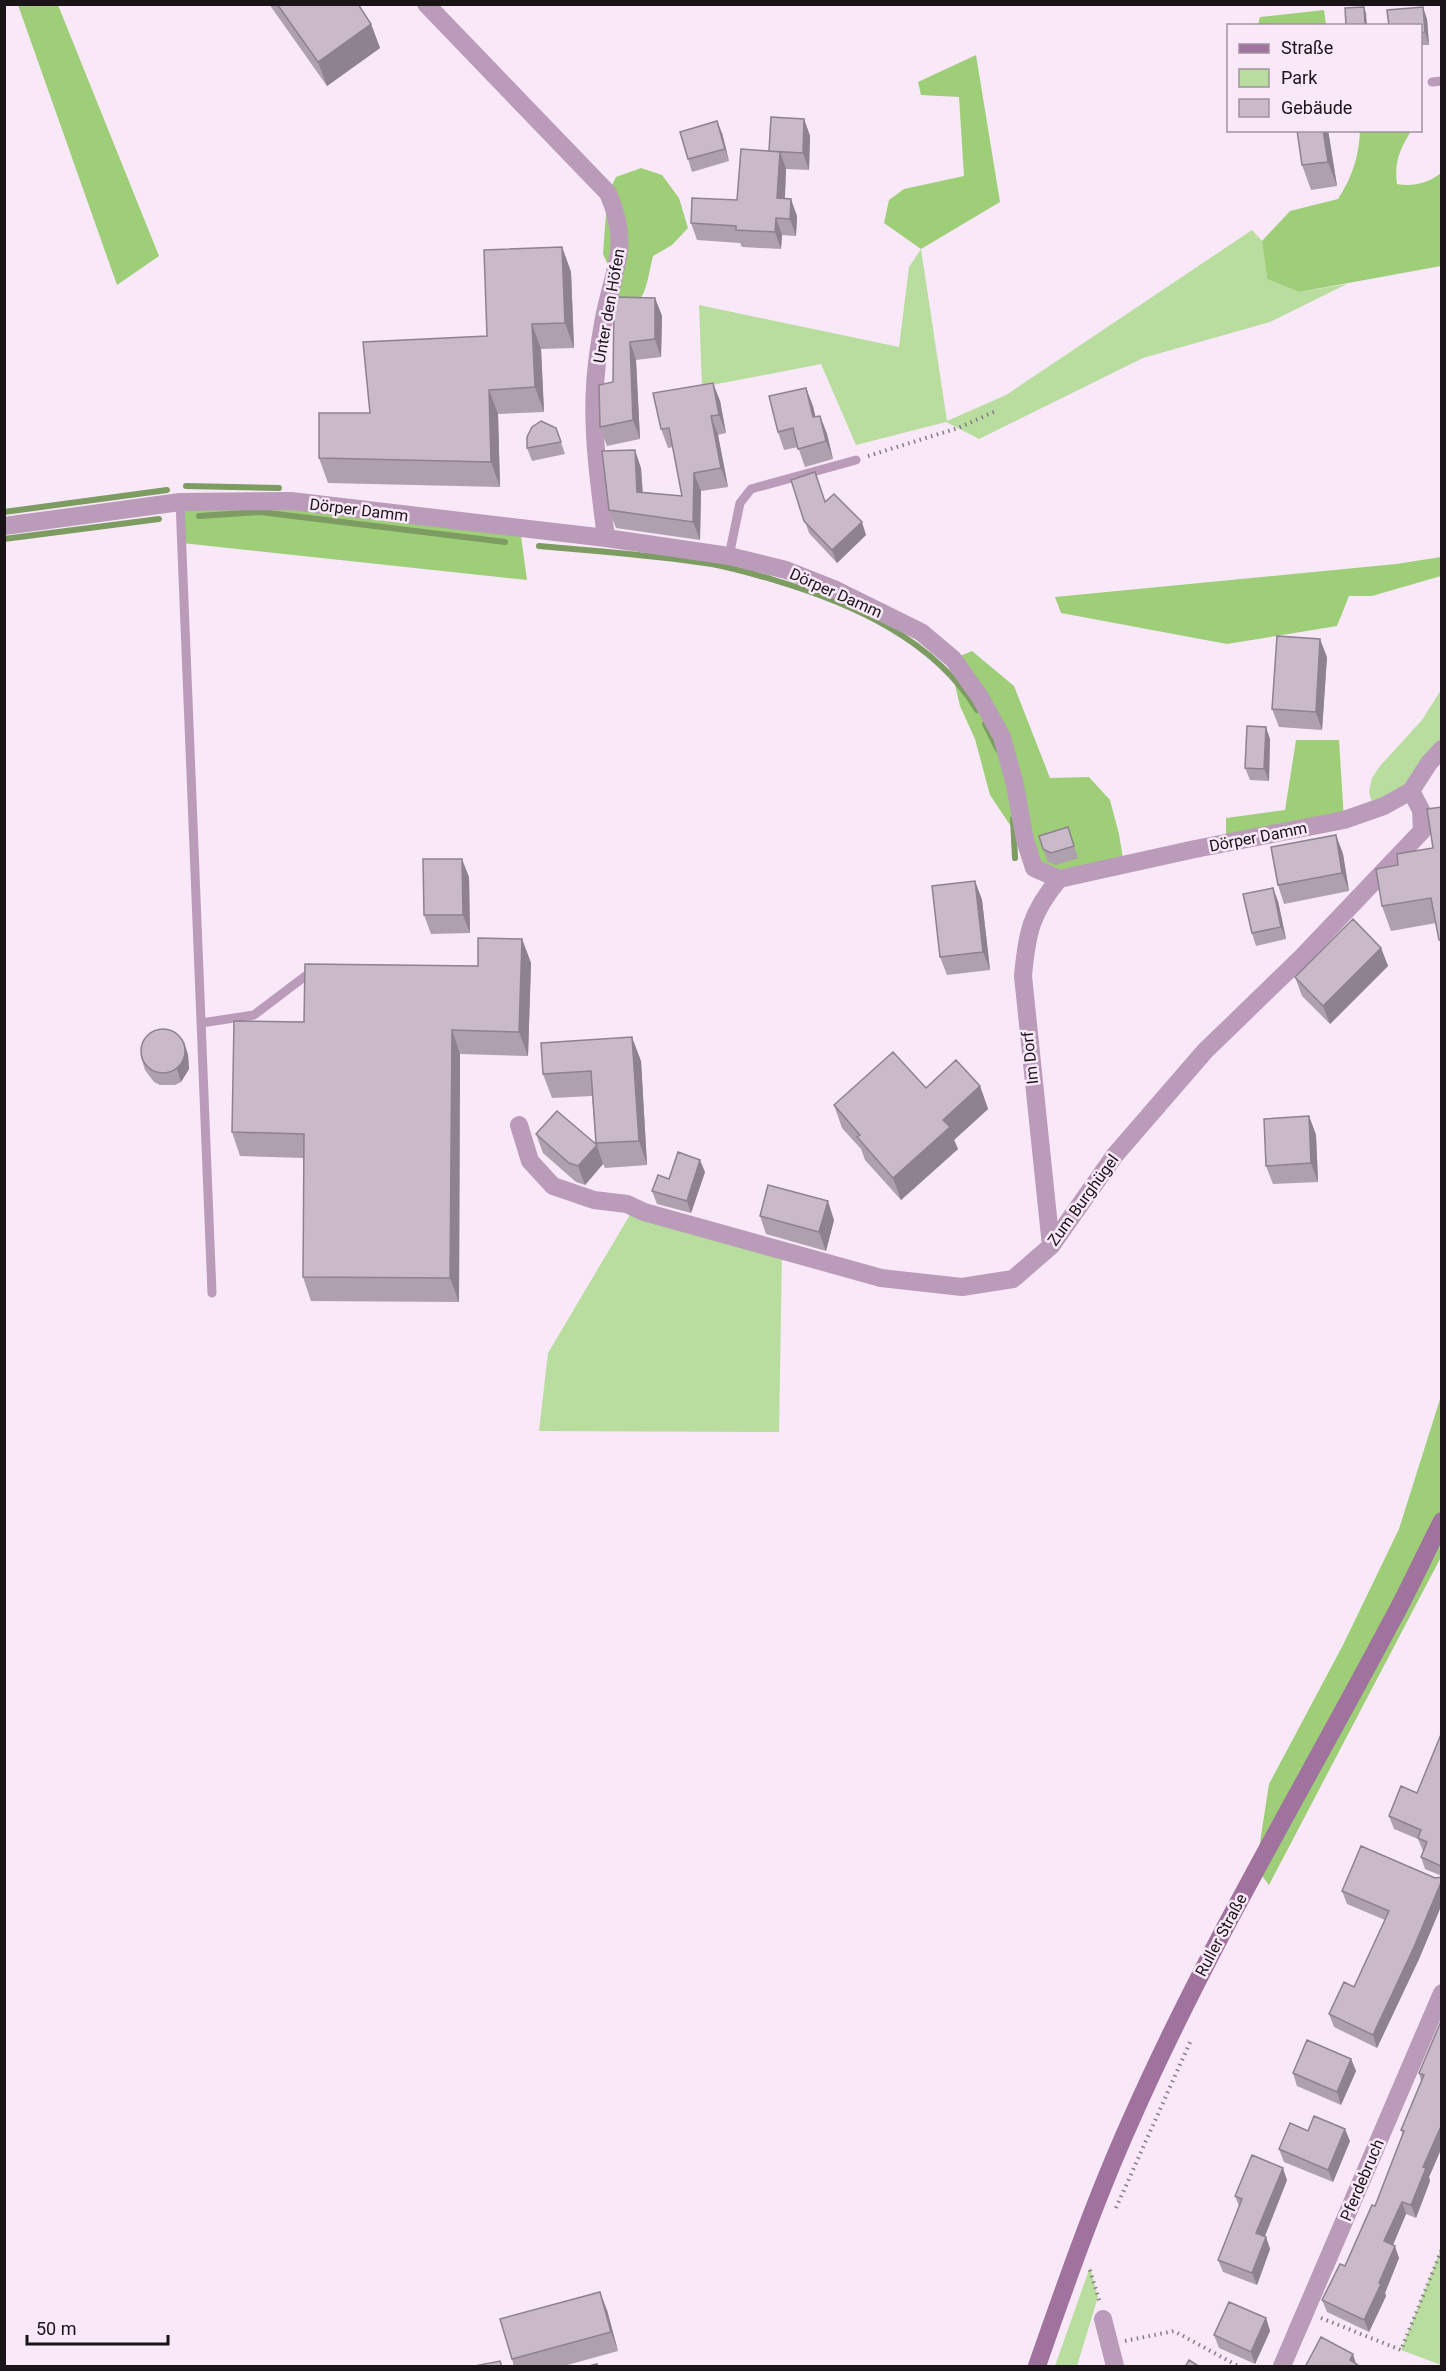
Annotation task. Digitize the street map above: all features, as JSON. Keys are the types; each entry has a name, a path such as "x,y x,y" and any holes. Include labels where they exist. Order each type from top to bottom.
{"main road":[{"name":"Ruller Straße","path":"1037,2367 1099,2196 1137,2107 1192,1992 1256,1868 1390,1625 1442,1521"}],"street":[{"name":"Unter den Höfen","path":"426,4 608,194 618,215 621,248 604,318 595,387 597,459 606,538"},
{"name":"Dörper Damm","path":"4,526 180,502 291,501 606,538 729,556 786,570 834,589 921,632 953,659 980,697 1002,737 1015,784 1025,840 1035,868 1059,879 1195,849 1344,820 1384,806 1411,791 1429,763 1442,749"},
{"name":"Zum Burghügel","path":"519,1125 530,1161 554,1186 594,1200 627,1204 644,1212 881,1278 962,1287 1013,1279 1051,1246 1109,1164 1160,1101 1205,1052 1302,957 1422,831 1421,810 1411,791"},
{"name":"Im Dorf","path":"1051,1246 1023,976 1025,947 1033,918 1044,898 1059,879"},
{"name":"Pferdebruch","path":"1282,2367 1442,1993"},
{"path":"1103,2319 1115,2367"}],"lane":[{"path":"729,556 740,503 751,489 856,460"},
{"path":"180,502 212,1293"},
{"path":"201,1023 254,1016 317,968"}],"path":[{"path":"856,460 958,428 996,411"},
{"path":"1113,2214 1193,2034"},
{"path":"1306,2312 1401,2350 1442,2249"},
{"path":"1086,2278 1090,2267 1103,2319"},
{"path":"1110,2344 1174,2331 1238,2367"}],"green space":[{"path":"18,5 58,5 159,256 117,285"},
{"path":"1324,10 1326,24 1258,24 1260,17"},
{"path":"976,55 1000,202 921,249 884,223 889,200 904,189 964,176 959,97 921,95 918,82"},
{"path":"1360,132 1410,132 1399,156 1396,169 1397,184 1420,183 1441,173 1441,266 1299,292 1267,279 1262,241 1290,211 1338,199 1354,166"},
{"path":"641,168 662,175 679,198 688,228 672,245 653,256 645,290 636,303 604,318 614,278 603,254 608,193 616,177"},
{"path":"1252,230 1262,241 1267,279 1299,292 1347,284 1270,322 1143,358 979,439 946,422 856,445 821,364 702,387 699,305 899,347 909,267 921,249 947,421 1006,395"},
{"path":"291,501 520,529 527,580 182,543 180,502"},
{"path":"1441,557 1441,576 1372,596 1349,596 1337,626 1227,644 1061,613 1055,597 1396,564"},
{"path":"972,651 1014,686 1050,778 1089,777 1110,800 1124,865 1059,879 1034,868 1014,831 990,795 975,739 960,706 955,685 953,659"},
{"path":"1441,690 1441,749 1384,806 1371,800 1369,791 1372,778 1422,720"},
{"path":"1296,740 1339,740 1344,820 1226,843 1226,818 1285,810"},
{"path":"634,1208 782,1251 779,1432 539,1431 548,1353"},
{"path":"1441,1396 1441,1557 1269,1885 1256,1868 1269,1784 1343,1645 1399,1529"},
{"path":"1441,2249 1441,2365 1401,2350"},
{"path":"1090,2267 1098,2297 1077,2366 1055,2366"}],"building":[{"path":"277,4 358,4 371,24 318,62"},
{"path":"1364,7 1365,24 1346,24 1345,8"},
{"path":"1423,7 1425,32 1422,33 1422,24 1389,24 1387,10"},
{"path":"771,117 804,119 803,153 769,151"},
{"path":"717,121 725,149 688,159 680,132"},
{"path":"1297,132 1323,132 1328,162 1302,165"},
{"path":"741,149 780,152 777,198 791,199 790,219 776,218 775,232 736,230 736,226 691,223 692,198 737,200"},
{"path":"562,247 565,323 532,324 535,387 489,390 491,462 319,458 319,413 370,413 363,342 487,336 484,250"},
{"path":"614,297 655,298 655,339 630,342 633,420 600,427 599,385 613,382"},
{"path":"713,383 719,415 711,416 721,468 694,473 693,522 609,510 602,451 635,450 637,492 682,496 669,428 661,429 653,393"},
{"path":"806,388 813,417 820,416 826,441 798,449 793,428 778,432 769,396"},
{"path":"541,421 556,428 561,442 527,448 527,437 532,427"},
{"path":"815,472 825,502 834,494 862,522 832,550 804,521 791,480"},
{"path":"1277,636 1320,639 1316,712 1272,709"},
{"path":"1247,726 1266,727 1264,769 1245,768"},
{"path":"1442,807 1442,940 1439,940 1431,898 1382,906 1376,869 1398,865 1397,854 1433,848 1427,809"},
{"path":"1068,827 1074,846 1051,853 1043,849 1039,836"},
{"path":"1336,835 1342,873 1278,885 1271,847"},
{"path":"423,859 462,859 463,915 424,915"},
{"path":"975,881 983,952 940,957 932,886"},
{"path":"1273,888 1281,927 1252,933 1243,894"},
{"path":"1353,919 1381,948 1323,1006 1295,977"},
{"path":"478,938 522,939 519,1032 452,1030 450,1278 303,1277 304,1134 232,1132 234,1021 304,1022 305,964 478,966"},
{"path":"163,1029 179,1035 185,1051 179,1067 163,1073 147,1067 141,1051 147,1035"},
{"path":"632,1037 639,1141 596,1143 591,1071 543,1074 541,1043"},
{"path":"893,1052 926,1088 956,1060 980,1086 943,1120 950,1127 893,1178 857,1137 860,1135 834,1105"},
{"path":"557,1111 597,1145 578,1166 569,1163 536,1134"},
{"path":"1309,1116 1311,1163 1266,1166 1264,1119"},
{"path":"678,1152 700,1160 687,1201 652,1191 658,1175 669,1179"},
{"path":"768,1185 828,1201 819,1232 760,1216"},
{"path":"1442,1732 1442,1868 1421,1857 1427,1842 1418,1838 1421,1830 1389,1816 1401,1786 1417,1793"},
{"path":"1361,1846 1435,1878 1442,1877 1414,1947 1373,2035 1329,2014 1344,1982 1354,1987 1389,1911 1342,1891"},
{"path":"1442,2019 1442,2124 1423,2167 1426,2168 1411,2205 1402,2202 1384,2241 1395,2246 1364,2320 1322,2300 1340,2264 1345,2266 1372,2205 1375,2206 1404,2131 1401,2130 1424,2075 1419,2073"},
{"path":"1307,2040 1351,2059 1337,2092 1293,2073"},
{"path":"1314,2116 1345,2129 1328,2170 1279,2149 1290,2123 1308,2131"},
{"path":"1252,2155 1283,2168 1256,2233 1266,2237 1252,2273 1218,2260 1242,2199 1235,2196"},
{"path":"600,2292 611,2332 512,2359 500,2319"},
{"path":"1229,2302 1266,2318 1251,2352 1214,2335"},
{"path":"1321,2337 1353,2354 1350,2360 1361,2367 1305,2367"},
{"path":"1189,2360 1200,2367 1185,2367"},
{"path":"500,2361 502,2367 474,2367 474,2366"}],"waterway":[{"path":"186,486 279,488"},
{"path":"4,512 167,490"},
{"path":"199,516 260,512 505,542"},
{"path":"4,539 159,519"},
{"path":"539,546 712,564 803,589 861,613 914,644 938,663 959,685 977,710"},
{"path":"985,724 998,750"},
{"path":"1013,819 1015,858"}]}
